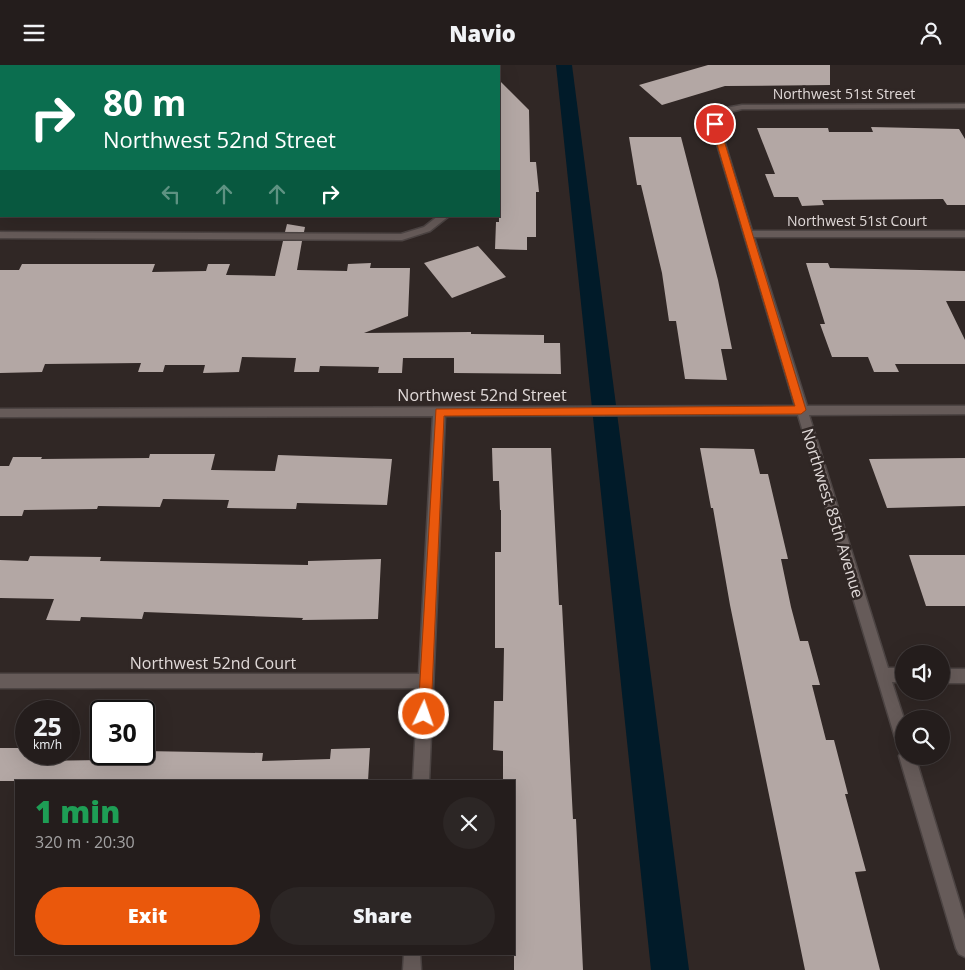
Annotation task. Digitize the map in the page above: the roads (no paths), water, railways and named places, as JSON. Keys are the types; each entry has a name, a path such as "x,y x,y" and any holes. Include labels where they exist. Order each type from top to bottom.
{"street":[{"name":"Northwest 51st Street","path":"723,111 742,107 965,106"},
{"name":"Northwest 85th Avenue","path":"723,111 715,124 895,714"},
{"path":"0,235 402,237 427,229 444,217"},
{"name":"Northwest 51st Court","path":"749,234 965,234"},
{"name":"Northwest 52nd Street","path":"0,413 965,410"},
{"path":"421,780 439,412"},
{"path":"883,675 895,675"},
{"path":"950,675 965,676"},
{"name":"Northwest 52nd Court","path":"0,681 426,681"},
{"path":"911,765 965,948"},
{"path":"412,955 412,970"}],"waterway":[{"path":"564,65 670,970"}]}
